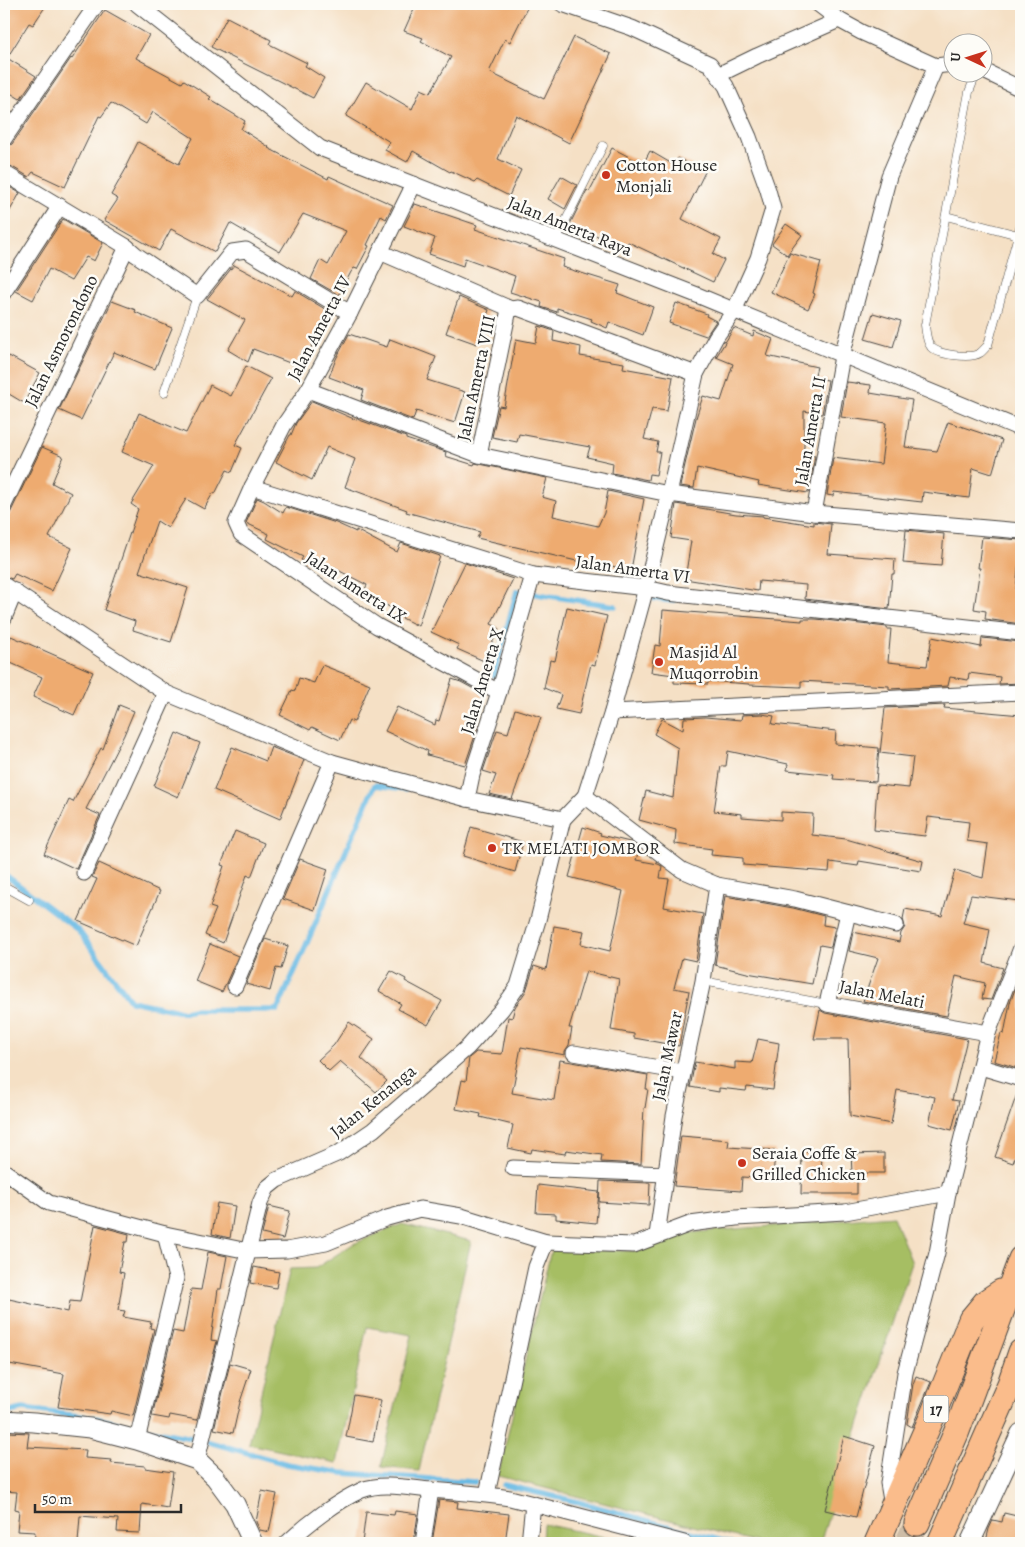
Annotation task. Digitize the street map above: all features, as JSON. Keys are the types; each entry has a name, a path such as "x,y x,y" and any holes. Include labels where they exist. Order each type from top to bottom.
{"highway":[{"name":"17","path":"917,1523 957,1431 1021,1259"},
{"name":"17","path":"877,1543 893,1510 971,1320 986,1302 1001,1292 1010,1290"},
{"path":"940,1543 1010,1384 1021,1352"}],"street":[{"path":"4,139 98,4"},
{"name":"Jalan Amerta Raya","path":"137,4 320,148 734,310 1021,430"},
{"path":"4,618 9,588 166,693 332,762 467,799 563,819 585,796 612,712 646,588 670,494 696,374 716,337 734,310 758,258 772,209 768,190 749,137 726,86 710,64 632,28 562,4"},
{"path":"818,4 839,20 861,32 936,66 942,65"},
{"path":"718,75 839,20"},
{"name":"Jalan Amerta II","path":"814,513 842,356 890,176 936,66"},
{"path":"992,75 1021,89"},
{"path":"4,173 127,247 134,254 197,296 232,252 246,250 350,313"},
{"name":"Jalan Amerta IV","path":"252,487 284,425 308,390 350,313 414,184"},
{"path":"4,292 60,206"},
{"name":"Jalan Asmorondono","path":"4,505 127,247"},
{"path":"380,252 511,308 518,308 696,374"},
{"name":"Jalan Amerta VIII","path":"479,455 508,314 511,308"},
{"path":"308,390 479,455 670,494 814,513 1021,531"},
{"name":"Jalan Amerta VI","path":"252,487 533,575 646,588 668,593 1021,634"},
{"name":"Jalan Amerta IX","path":"252,487 236,523 241,534 378,626 499,692"},
{"name":"Jalan Amerta X","path":"467,799 472,775 499,692 533,575"},
{"path":"612,712 1021,692"},
{"path":"84,873 166,693"},
{"path":"235,986 332,762"},
{"path":"585,796 682,870 716,885 795,899 896,926"},
{"name":"Jalan Kenanga","path":"198,1460 260,1203 267,1188 276,1180 339,1153 373,1130 468,1047 502,1009 518,986 538,920 563,819"},
{"name":"Jalan Mawar","path":"657,1235 674,1116 703,981 716,885"},
{"name":"Jalan Melati","path":"848,913 827,1004 988,1033"},
{"path":"893,1510 888,1483 905,1373 937,1253 948,1193 988,1033 1021,948"},
{"path":"574,1053 682,1072"},
{"path":"981,1067 1021,1079"},
{"path":"513,1168 666,1174"},
{"path":"4,1171 49,1203 165,1234 248,1251 287,1250 326,1243 387,1218 420,1210 461,1216 546,1242 634,1245 690,1224 736,1218 845,1212 948,1193"},
{"path":"137,1440 176,1278 165,1234"},
{"path":"487,1494 536,1267 546,1242"},
{"path":"4,1420 90,1428 137,1440 198,1460 215,1477 235,1504 253,1543"},
{"path":"970,1543 1021,1433"},
{"path":"287,1543 304,1527 363,1490 382,1486 487,1494 684,1543"},
{"path":"423,1543 431,1490"},
{"path":"529,1543 532,1504"}],"lane":[{"path":"973,82 969,92 925,325 927,340 932,348 946,354 961,356 979,354 988,345 1021,224"},
{"path":"556,240 603,146"},
{"path":"946,216 1018,235"},
{"path":"164,393 197,296"},
{"path":"4,886 29,900"},
{"path":"703,981 827,1004"}],"green space":[{"path":"893,1216 912,1263 820,1543 760,1543 498,1476 551,1250 640,1251 687,1233"},
{"path":"402,1224 471,1241 419,1471 381,1467 412,1335 367,1327 337,1463 249,1444 290,1269 316,1268 353,1244"},
{"path":"543,1524 633,1543 542,1543"}],"building":[{"path":"4,4 47,4 33,25 29,23 7,58 36,76 20,99 4,89"},
{"path":"416,4 529,4 510,42 505,39 489,72 544,99 574,37 611,54 569,143 516,115 498,159 521,170 509,196 477,180 475,182 450,172 413,151 407,162 385,150 390,142 346,116 366,82 412,109 421,89 430,93 451,57 421,41 423,38 404,31"},
{"path":"105,10 149,35 136,58 182,83 184,80 211,97 209,99 245,121 241,129 268,148 328,179 329,176 393,205 386,219 381,216 357,269 354,268 351,272 339,295 311,279 320,260 328,265 346,231 303,214 280,252 230,223 215,252 171,229 159,251 104,220 118,199 111,195 127,167 138,142 179,164 193,138 153,112 146,124 111,103 101,117 99,116 65,187 33,172 29,177 4,164 4,148 12,144"},
{"path":"227,17 271,40 269,44 307,63 305,66 324,78 313,98 211,47"},
{"path":"612,148 643,164 650,151 674,165 678,158 705,172 682,219 721,239 713,254 724,260 713,282 628,242 625,248 570,224 587,190 589,192"},
{"path":"561,176 577,185 565,209 548,199"},
{"path":"4,184 20,193 4,221"},
{"path":"415,204 477,225 475,229 564,259 562,267 620,285 617,293 653,307 643,335 609,322 607,328 591,321 592,319 557,308 557,312 541,307 542,302 510,292 515,276 465,258 463,266 429,254 435,238 404,226"},
{"path":"63,219 103,243 94,261 86,257 71,281 49,269 33,300 16,291"},
{"path":"786,224 802,235 787,255 772,244"},
{"path":"790,253 821,262 813,293 815,294 808,309 771,292"},
{"path":"234,265 292,296 295,291 330,312 308,353 303,350 295,365 253,349 248,362 228,350 245,320 207,299"},
{"path":"459,297 489,310 477,344 446,333"},
{"path":"112,301 136,310 135,312 172,328 155,369 114,352 81,420 59,410"},
{"path":"676,303 707,314 706,316 716,321 706,336 669,323"},
{"path":"873,313 901,321 893,347 865,339"},
{"path":"539,326 554,331 553,341 581,347 580,356 624,363 623,368 673,377 667,411 652,409 644,439 658,442 656,452 660,452 656,475 649,474 648,480 612,473 613,463 587,457 590,447 519,434 517,442 492,437 499,406 504,407 516,339 536,343"},
{"path":"734,328 753,336 754,331 773,339 767,356 817,367 814,378 828,380 822,414 804,411 804,454 815,456 808,493 758,485 759,482 697,468 694,488 680,486 703,396 721,401 733,364 716,357"},
{"path":"349,334 387,347 390,339 436,357 427,380 465,392 455,423 416,411 413,420 361,400 364,390 329,377"},
{"path":"9,356 40,373 24,403 4,391 4,365"},
{"path":"246,366 271,379 235,445 242,448 232,472 227,470 215,494 213,493 204,509 186,499 168,528 157,521 139,572 188,588 171,642 133,630 135,621 104,610 138,509 131,504 154,466 122,452 139,413 186,433 210,385 231,396"},
{"path":"847,382 871,385 870,393 912,400 905,447 937,451 948,422 1002,440 992,474 973,468 969,498 923,492 922,502 834,492 833,496 827,495 833,458 881,464 886,423 841,417"},
{"path":"312,401 354,419 406,437 406,439 446,452 445,456 474,465 475,463 547,478 542,497 556,501 553,516 598,526 604,513 608,491 644,499 631,570 581,560 581,562 477,538 480,532 406,512 407,510 345,487 355,459 327,447 312,480 276,462 296,423"},
{"path":"42,447 63,456 52,483 71,493 49,537 72,548 52,591 15,574 12,579 4,576 4,526"},
{"path":"257,498 283,513 286,507 336,523 356,532 356,530 397,552 401,543 440,556 418,626 402,618 403,614 363,593 367,585 328,565 325,570 301,560 303,557 267,539 269,534 246,523"},
{"path":"676,504 814,525 814,522 831,524 828,554 895,559 889,609 805,599 806,585 759,581 758,591 685,579 691,541 671,538"},
{"path":"906,530 944,534 941,566 903,563"},
{"path":"982,537 1021,540 1016,589 1021,589 1021,624 985,619 986,611 974,609"},
{"path":"465,563 513,579 491,624 499,628 484,661 457,649 459,645 431,632"},
{"path":"567,607 607,616 595,665 591,664 579,714 556,709 561,695 544,688 550,660 555,661"},
{"path":"663,610 802,621 802,619 816,619 887,627 887,629 891,629 888,662 927,666 932,637 981,647 982,638 1021,642 1021,683 999,684 1000,677 969,673 968,680 950,677 948,686 889,689 889,686 801,681 801,687 708,681 708,684 674,683 674,675 651,672 655,645 660,646"},
{"path":"11,636 93,672 74,715 33,697 42,677 4,660 4,654"},
{"path":"322,665 370,684 354,722 349,720 340,740 312,727 310,730 280,715 292,690 295,691 299,678 314,683"},
{"path":"452,679 483,694 474,723 479,724 465,765 427,755 428,751 385,731 397,707 435,725 436,720 439,721"},
{"path":"119,705 134,711 124,735 86,809 100,815 76,869 44,854 69,800 73,802 101,748 103,749"},
{"path":"945,705 944,708 1021,715 1021,887 1019,901 971,895 963,923 990,929 984,963 1003,968 991,1000 982,999 985,983 956,976 947,1016 863,1001 878,958 849,951 853,932 899,942 905,927 903,919 905,909 942,916 955,870 983,878 988,844 967,841 969,822 928,817 925,836 874,830 877,785 909,788 913,757 880,753 885,708"},
{"path":"515,709 541,717 512,799 489,794 496,775 483,771 497,730 508,733"},
{"path":"762,714 774,716 772,724 836,731 835,744 879,748 876,782 833,779 834,775 787,770 788,764 728,751 726,766 721,766 714,811 742,814 742,817 781,820 781,812 813,814 812,835 846,839 923,861 921,871 859,861 858,866 830,862 829,872 743,865 743,858 711,855 712,849 675,844 676,830 639,820 646,791 673,798 678,748 654,734 662,719 683,730 684,718 705,717 741,720 742,715"},
{"path":"176,733 200,743 178,797 154,786"},
{"path":"232,747 266,761 271,747 304,760 280,819 214,790"},
{"path":"471,827 523,842 515,872 463,856"},
{"path":"583,827 601,833 600,835 630,842 639,849 636,860 662,866 660,878 669,879 664,907 703,914 696,961 682,958 674,988 689,991 679,1046 634,1038 634,1034 611,1030 619,979 586,971 569,1028 572,1028 565,1055 521,1047 512,1093 554,1100 560,1060 648,1075 641,1164 601,1162 602,1155 566,1150 565,1154 532,1149 531,1153 508,1148 513,1125 480,1117 481,1114 456,1109 462,1080 466,1081 469,1058 476,1052 502,1054 508,1017 512,1018 515,1007 526,991 534,966 546,970 554,926 584,931 581,944 610,951 623,891 569,877"},
{"path":"235,831 264,843 251,877 247,875 223,943 205,935 216,909 210,907 224,866 221,865"},
{"path":"300,859 328,869 315,910 283,899"},
{"path":"99,863 160,891 136,946 78,921 97,879 92,877"},
{"path":"725,896 793,908 824,916 823,925 835,927 831,947 820,945 812,984 747,973 715,965"},
{"path":"265,939 288,946 281,969 276,968 270,991 246,984"},
{"path":"210,944 238,956 222,992 195,981"},
{"path":"391,971 406,979 405,981 442,1001 428,1025 398,1009 401,1004 379,991"},
{"path":"1021,973 1021,1069 994,1061 1001,1033 1004,1034 1010,1003"},
{"path":"820,1010 825,1013 967,1039 952,1100 959,1101 952,1130 929,1124 935,1097 897,1090 891,1124 850,1116 848,1039 814,1039"},
{"path":"349,1022 374,1039 361,1058 387,1081 376,1092 340,1061 329,1071 318,1060 334,1045"},
{"path":"758,1039 779,1043 773,1090 747,1087 746,1091 719,1088 719,1092 690,1087 695,1062 735,1069 735,1062 752,1063"},
{"path":"1018,1091 1021,1092 1021,1140 1013,1163 995,1157"},
{"path":"681,1136 729,1140 728,1147 775,1150 773,1179 742,1177 741,1191 674,1186"},
{"path":"802,1151 822,1152 821,1178 857,1177 857,1194 801,1194"},
{"path":"884,1153 884,1173 852,1173 851,1154"},
{"path":"600,1181 650,1183 649,1205 599,1202"},
{"path":"538,1185 599,1192 596,1223 556,1219 556,1214 536,1213"},
{"path":"217,1203 235,1206 230,1238 212,1234"},
{"path":"269,1206 290,1211 283,1239 262,1234"},
{"path":"95,1225 129,1234 128,1242 125,1242 119,1272 124,1273 118,1310 125,1311 123,1317 151,1322 150,1328 154,1329 133,1416 111,1411 110,1414 58,1407 64,1374 4,1363 4,1322 9,1299 68,1312 70,1301 80,1302"},
{"path":"208,1252 227,1256 221,1289 218,1289 211,1340 217,1341 197,1420 170,1415 169,1419 152,1416 173,1331 183,1333 191,1289 201,1290"},
{"path":"254,1267 279,1272 276,1288 250,1283"},
{"path":"230,1363 251,1369 240,1402 233,1433 214,1429"},
{"path":"916,1376 931,1382 912,1427 907,1424"},
{"path":"354,1395 381,1400 373,1442 346,1437"},
{"path":"8,1432 29,1433 27,1447 86,1450 85,1458 112,1460 111,1463 145,1466 145,1468 173,1472 168,1508 142,1504 140,1533 117,1532 118,1519 80,1516 78,1543 34,1543 35,1532 17,1531 19,1510 15,1509 17,1492 4,1491 4,1462"},
{"path":"844,1436 875,1446 856,1517 825,1510"},
{"path":"262,1491 277,1494 269,1532 260,1530 256,1522"},
{"path":"439,1500 458,1502 457,1508 509,1514 505,1543 432,1543"},
{"path":"395,1511 418,1514 414,1543 362,1543 366,1512 394,1515"},
{"path":"1004,1513 1021,1517 1021,1543 986,1541 993,1520 1002,1522"}],"waterway":[{"path":"494,676 517,591 615,606"},
{"path":"655,599 673,601"},
{"path":"4,874 78,930 131,1001 184,1012 193,1010 277,1010 375,785 406,789"},
{"path":"4,1413 23,1409 94,1418 131,1426"},
{"path":"145,1429 197,1439"},
{"path":"209,1442 287,1464 342,1473 475,1482"},
{"path":"504,1485 574,1501 730,1543"}],"tunnel":[{"path":"907,1543 917,1523"}],"place":[{"name":"Cotton House Monjali","path":"606,175"},
{"name":"Masjid Al Muqorrobin","path":"659,662"},
{"name":"TK MELATI JOMBOR","path":"492,848"},
{"name":"Seraia Coffe & Grilled Chicken","path":"742,1163"}]}
